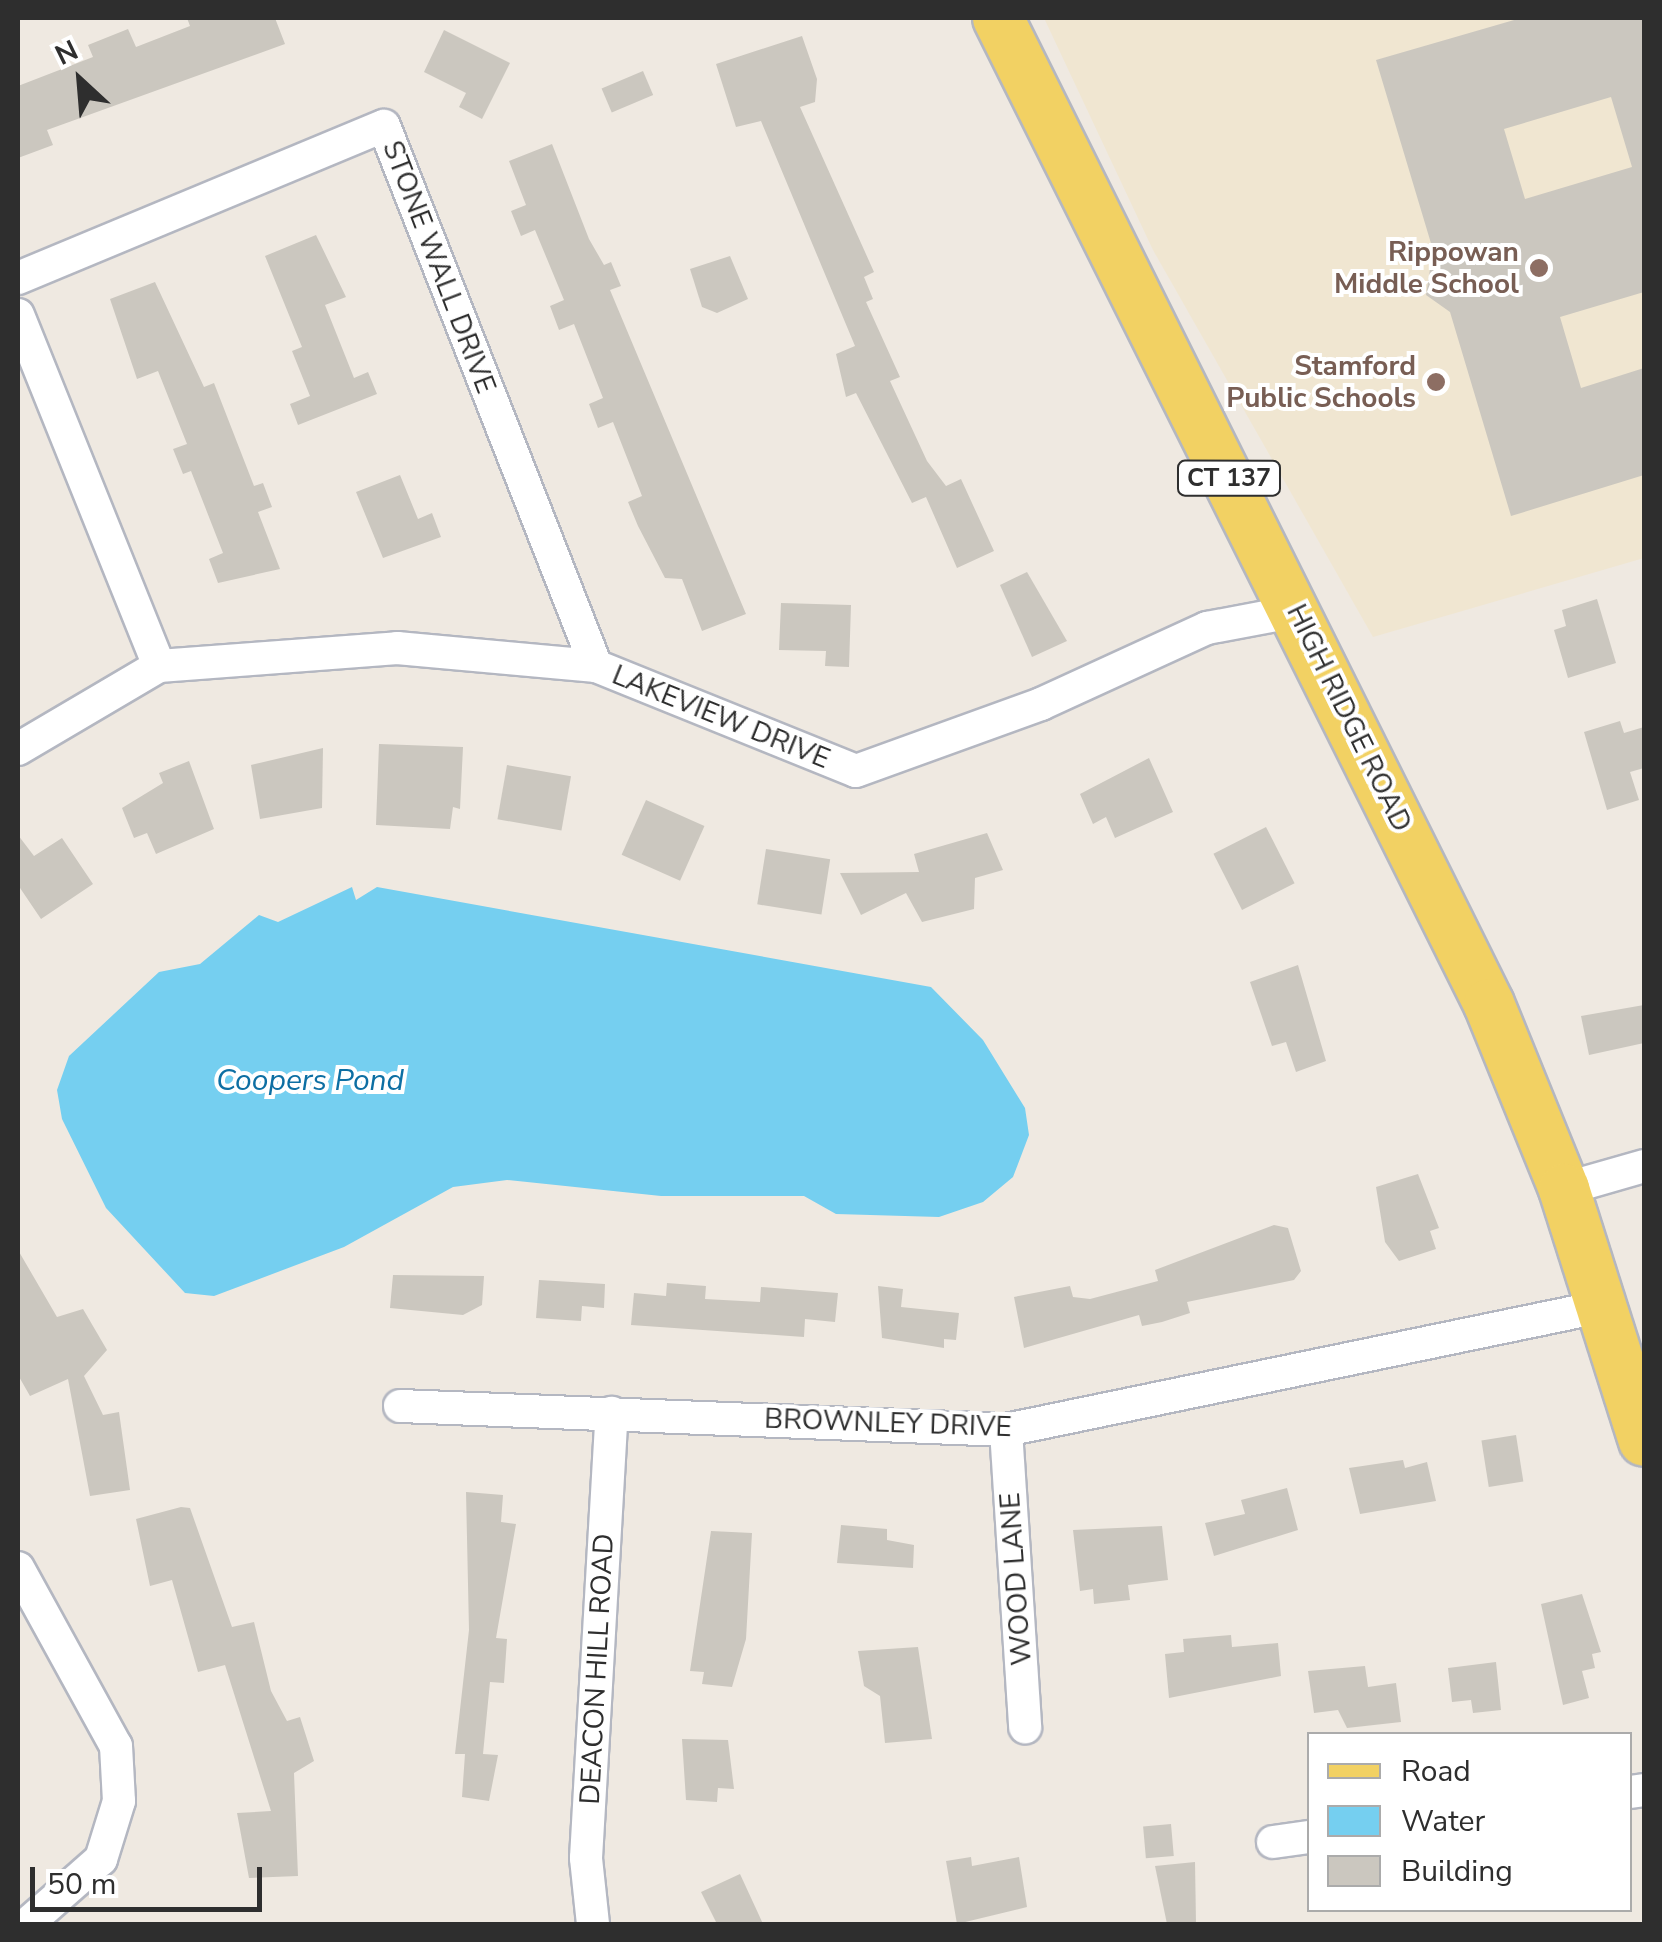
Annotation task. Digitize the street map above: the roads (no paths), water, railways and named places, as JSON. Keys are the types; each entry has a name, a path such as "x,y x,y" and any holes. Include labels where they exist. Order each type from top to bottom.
{"main road":[{"name":"HIGH RIDGE ROAD","path":"998,18 1298,611 1489,1004 1564,1189 1644,1442"}],"street":[{"name":"STONE WALL DRIVE","path":"18,278 384,126 596,666"},
{"path":"18,316 159,666"},
{"name":"LAKEVIEW DRIVE","path":"18,749 159,666 396,648 596,666 856,772 1041,704 1207,628 1298,611"},
{"path":"1564,1189 1644,1166"},
{"name":"BROWNLEY DRIVE","path":"400,1406 1006,1430 1604,1306"},
{"name":"DEACON HILL ROAD","path":"594,1924 586,1858 612,1413"},
{"name":"WOOD LANE","path":"1006,1430 1025,1727"},
{"path":"18,1568 116,1746 119,1801 101,1859 28,1924"},
{"path":"1273,1842 1307,1837"}],"water":[{"name":"Coopers Pond","path":"352,887 356,900 377,887 931,987 983,1040 1025,1108 1029,1135 1013,1177 983,1202 939,1217 836,1214 804,1196 661,1196 507,1180 453,1187 344,1247 214,1296 185,1293 106,1208 62,1119 57,1090 69,1056 159,972 200,964 259,915 278,922"}],"place":[{"name":"Rippowan Middle School","path":"1539,268"},
{"name":"Stamford Public Schools","path":"1436,382"}]}
